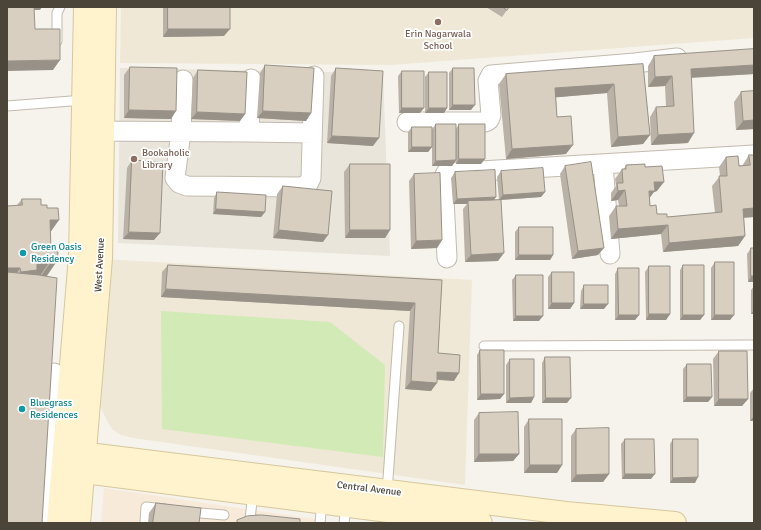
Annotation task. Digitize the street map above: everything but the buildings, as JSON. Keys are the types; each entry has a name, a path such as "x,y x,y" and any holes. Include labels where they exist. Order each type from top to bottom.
{"street":[{"name":"West Avenue","path":"85,7 84,100 93,131"},
{"name":"West Avenue","path":"79,523 74,461 80,256 105,7"},
{"path":"407,122 485,122 489,120 491,115 488,81 490,75 635,63 694,56"},
{"path":"183,80 181,132 175,178 179,183 187,186 301,187 308,184 311,178 314,76"},
{"path":"249,132 251,79"},
{"path":"93,131 312,134"},
{"path":"446,258 443,179 446,173 754,154"},
{"path":"604,164 610,254"},
{"path":"51,515 54,373"},
{"name":"West Avenue","path":"51,515 74,461"},
{"name":"Central Avenue","path":"74,461 253,493 321,513 345,514 386,501 481,523"},
{"name":"Central Avenue","path":"74,461 386,501 566,518 675,523"}],"lane":[{"path":"56,52 57,13 60,7"},
{"path":"7,106 84,100"},
{"path":"386,501 399,326"},
{"path":"484,346 754,345"},
{"path":"253,493 250,519 274,523"},
{"path":"145,523 146,507 224,515"}],"shaded area":[{"name":"Erin Nagarwala School","path":"121,7 754,7 754,38 390,65 120,63"},
{"path":"120,68 383,73 390,256 118,243"},
{"path":"103,259 472,280 465,485 133,438 121,435 113,430 107,421 101,408 98,394"},
{"path":"104,488 327,521 326,523 101,523"}],"green space":[{"path":"161,311 330,322 385,365 383,457 162,429"}],"place":[{"name":"Erin Nagarwala School","path":"438,22"},
{"name":"Bookaholic Library","path":"134,159"},
{"name":"Green Oasis Residency","path":"23,253"},
{"name":"Bluegrass Residences","path":"22,409"}]}
